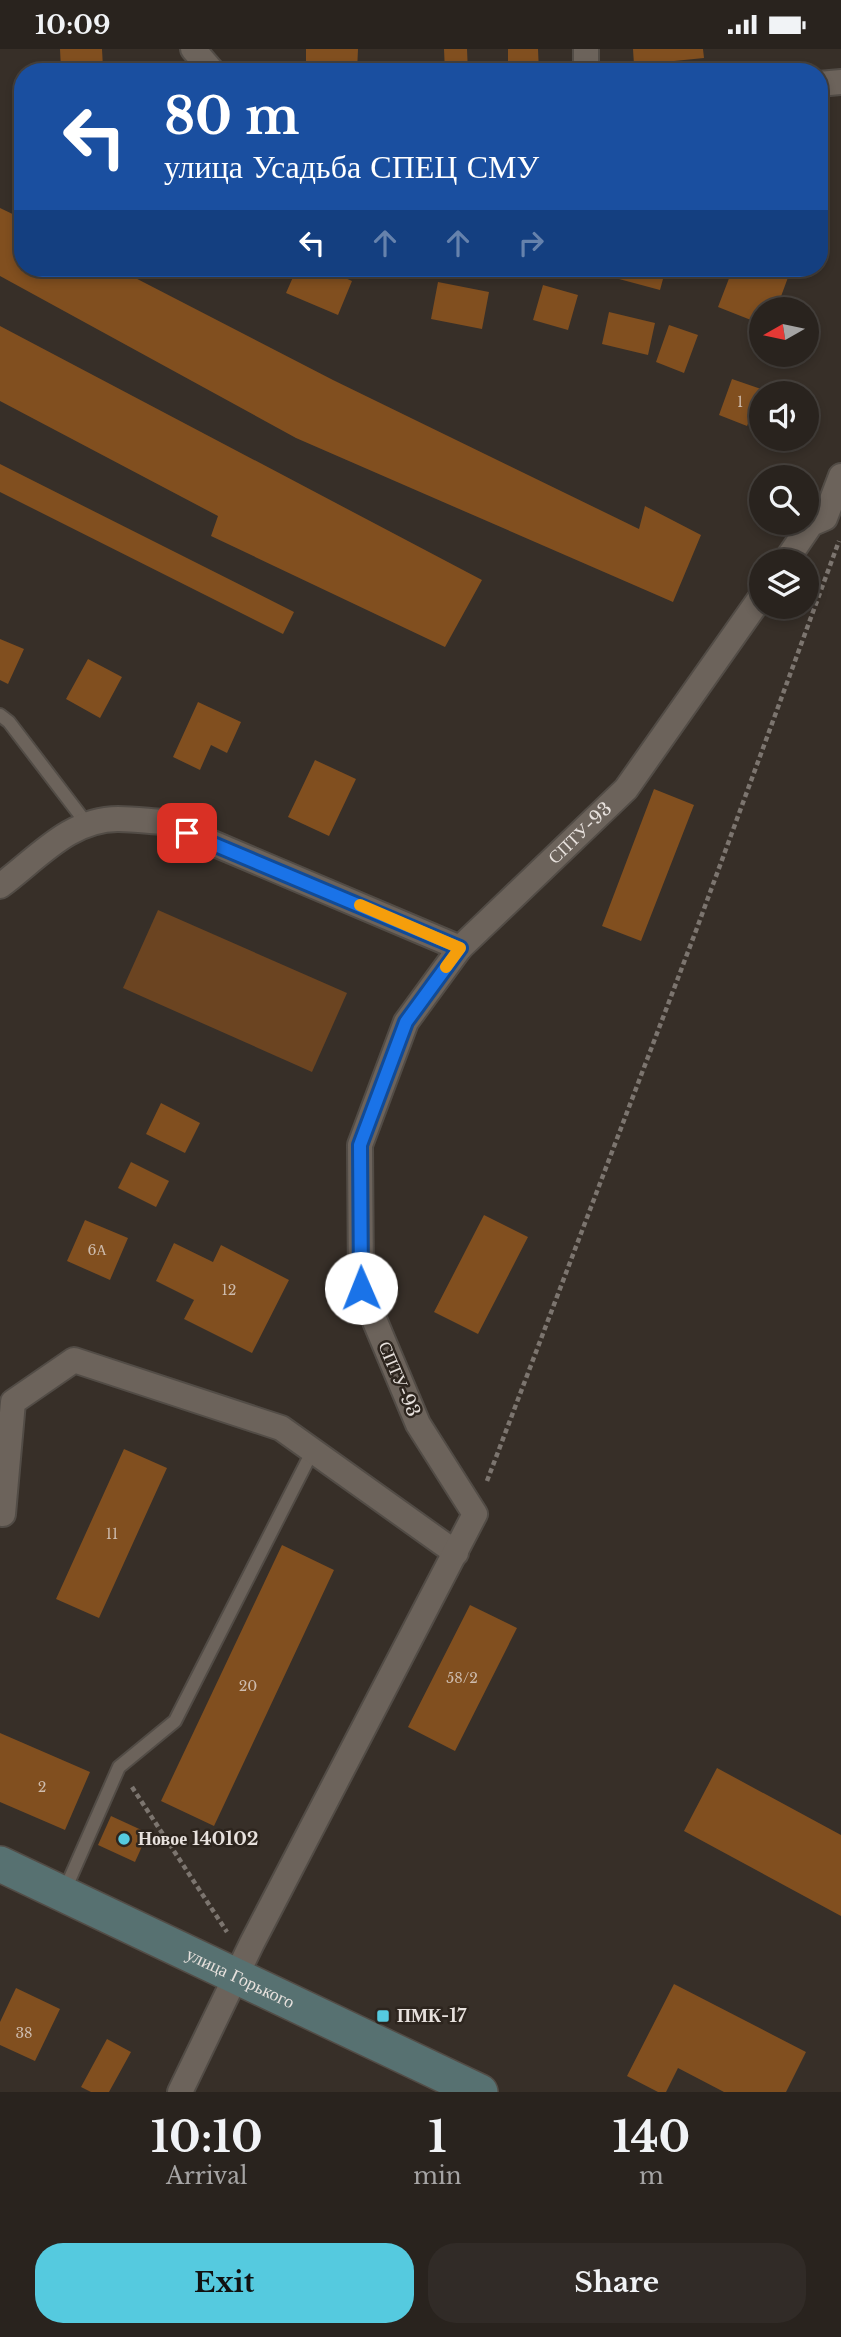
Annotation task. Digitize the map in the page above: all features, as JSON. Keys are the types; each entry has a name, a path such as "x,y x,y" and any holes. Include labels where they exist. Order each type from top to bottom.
{"street":[{"path":"193,49 205,63"},
{"path":"794,549 811,524 836,523 841,476"},
{"name":"СПТУ-93","path":"475,1514 418,1424 361,1288 360,1145 406,1022 460,948 626,789 749,614"},
{"path":"0,885 65,834 87,824 117,819 163,822 460,948"},
{"path":"3,1514 13,1402 74,1360 281,1428 456,1553"},
{"path":"180,2092 240,1968 475,1514"},
{"name":"улица Горького","path":"0,1864 240,1968 480,2092"}],"lane":[{"path":"0,715 9,722 87,824"},
{"path":"64,1892 119,1767 175,1721 313,1450"}],"path":[{"path":"475,1514 697,928 836,523"},
{"path":"119,1767 240,1968"}],"shaded area":[{"path":"158,910 347,993 312,1072 123,988"}],"building":[{"path":"60,49 102,49 103,63 61,63"},
{"path":"306,49 358,49 357,63 306,61"},
{"path":"444,49 467,49 468,63 445,63"},
{"path":"508,49 538,49 539,63 508,63"},
{"path":"633,49 703,49 704,58 634,63"},
{"path":"0,208 14,215 14,277 133,277 333,380 639,529 645,506 701,535 673,602 296,438 0,276"},
{"path":"293,277 343,277 352,281 338,315 286,293"},
{"path":"620,277 664,277 660,290"},
{"path":"730,277 788,277 781,297 749,297 749,319 718,307"},
{"path":"438,282 489,292 482,329 431,319"},
{"path":"543,285 578,295 568,330 533,320"},
{"path":"609,312 655,323 648,355 602,344"},
{"path":"669,325 698,335 684,373 656,362"},
{"path":"0,326 482,580 445,647 211,536 218,516 0,401"},
{"path":"732,379 749,385 747,426 719,415"},
{"path":"0,464 294,612 283,634 0,492"},
{"path":"0,639 24,649 8,684 0,680"},
{"path":"88,659 122,677 100,718 66,699"},
{"path":"198,702 241,722 227,753 211,745 200,770 173,757"},
{"path":"315,760 356,779 329,836 288,817"},
{"path":"654,789 694,805 641,941 602,926"},
{"path":"161,1103 200,1123 185,1153 146,1134"},
{"path":"131,1162 169,1181 156,1207 118,1188"},
{"path":"484,1215 528,1237 478,1334 434,1312"},
{"path":"85,1220 128,1238 110,1280 67,1261"},
{"path":"174,1243 213,1262 221,1245 289,1280 252,1353 184,1319 194,1300 156,1281"},
{"path":"124,1449 167,1468 99,1618 56,1599"},
{"path":"282,1545 334,1570 214,1826 161,1801"},
{"path":"470,1605 517,1628 455,1751 408,1727"},
{"path":"0,1733 90,1772 65,1830 0,1802"},
{"path":"717,1768 841,1835 841,1916 684,1831"},
{"path":"111,1816 148,1833 135,1862 98,1845"},
{"path":"674,1984 806,2052 786,2092 724,2092 678,2068 666,2092 658,2092 627,2076"},
{"path":"16,1988 60,2009 35,2061 0,2045 0,2022"},
{"path":"107,2039 131,2052 109,2092 91,2092 81,2087"}],"slow traffic":[{"path":"360,905 460,948 446,967"}],"place":[{"name":"Новое 140102","path":"124,1839"},
{"name":"ПМК-17","path":"383,2016"}],"route":[{"path":"187,833 460,948 406,1022 360,1145 361,1288"}]}
